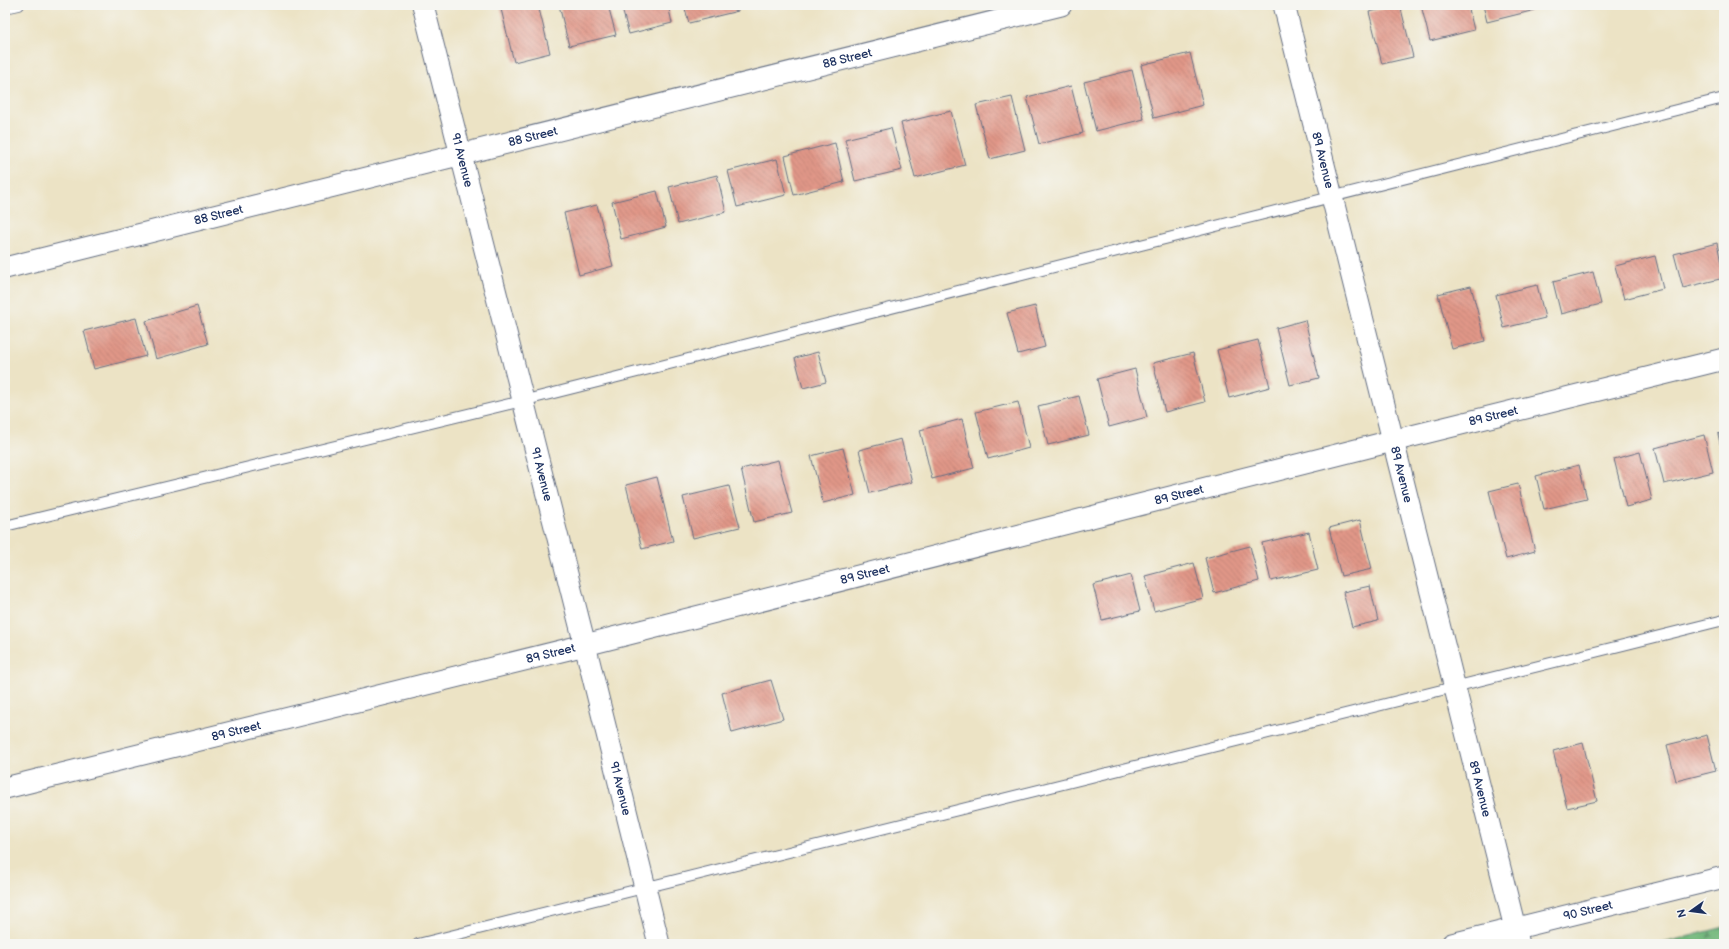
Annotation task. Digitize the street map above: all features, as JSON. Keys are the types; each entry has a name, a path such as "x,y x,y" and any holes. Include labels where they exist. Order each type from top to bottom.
{"street":[{"name":"91 Avenue","path":"423,5 659,944"},
{"name":"88 Street","path":"5,268 1061,5"},
{"name":"89 Avenue","path":"1284,5 1517,936"},
{"name":"89 Street","path":"5,788 585,645 1724,358"},
{"name":"90 Street","path":"1452,944 1517,936 1724,877"}],"lane":[{"path":"5,8 19,5"},
{"path":"5,526 522,401 1724,98"},
{"path":"418,944 1724,620"}],"green space":[{"path":"1724,927 1724,944 1659,944"}],"building":[{"path":"500,5 538,5 550,53 514,62"},
{"path":"559,5 608,5 616,35 569,46"},
{"path":"621,5 668,5 672,23 629,34"},
{"path":"684,5 737,5 738,11 689,23"},
{"path":"1400,5 1413,57 1382,64 1369,12"},
{"path":"1421,5 1468,5 1474,30 1430,41"},
{"path":"1483,5 1534,5 1535,10 1487,22"},
{"path":"1190,53 1203,105 1154,118 1141,65"},
{"path":"1132,70 1144,119 1096,131 1084,82"},
{"path":"1071,86 1083,133 1039,144 1027,97"},
{"path":"1012,97 1025,150 990,159 976,105"},
{"path":"951,111 965,165 915,178 901,123"},
{"path":"891,128 902,170 855,181 845,139"},
{"path":"835,143 844,182 794,195 785,156"},
{"path":"777,159 786,195 737,207 728,171"},
{"path":"717,175 726,212 678,224 669,187"},
{"path":"657,191 666,227 621,239 612,202"},
{"path":"597,205 613,266 579,275 564,213"},
{"path":"1717,243 1724,278 1683,288 1674,254"},
{"path":"1655,256 1663,289 1624,299 1615,266"},
{"path":"1593,272 1601,304 1561,314 1553,282"},
{"path":"1537,285 1545,318 1504,328 1496,295"},
{"path":"1471,286 1485,341 1452,349 1438,294"},
{"path":"197,306 208,344 156,359 146,321"},
{"path":"1035,306 1045,347 1018,354 1007,313"},
{"path":"136,318 146,356 94,369 84,331"},
{"path":"1305,320 1319,378 1290,385 1276,328"},
{"path":"1258,340 1270,387 1229,398 1217,350"},
{"path":"818,352 826,382 803,388 795,358"},
{"path":"1193,353 1205,402 1165,412 1153,363"},
{"path":"1135,369 1147,417 1109,427 1097,379"},
{"path":"1079,396 1089,435 1048,445 1038,406"},
{"path":"1018,402 1029,448 988,459 976,412"},
{"path":"962,419 974,468 932,479 920,430"},
{"path":"1724,432 1724,456 1723,456 1718,434"},
{"path":"1704,435 1713,472 1664,484 1655,448"},
{"path":"901,439 912,482 870,493 859,450"},
{"path":"843,448 855,495 823,503 811,456"},
{"path":"1640,452 1652,500 1626,507 1614,459"},
{"path":"778,460 792,513 754,522 741,469"},
{"path":"1579,465 1587,499 1544,509 1536,476"},
{"path":"657,477 673,541 642,549 626,485"},
{"path":"1518,484 1535,551 1506,559 1489,491"},
{"path":"729,486 740,527 693,538 683,497"},
{"path":"1360,520 1372,569 1341,576 1329,528"},
{"path":"1309,532 1318,570 1271,581 1262,543"},
{"path":"1250,546 1259,581 1214,593 1205,558"},
{"path":"1194,563 1203,598 1154,611 1145,576"},
{"path":"1131,575 1140,611 1102,620 1093,585"},
{"path":"1370,586 1378,621 1352,627 1343,592"},
{"path":"771,680 783,719 732,733 722,693"},
{"path":"1707,735 1716,771 1676,781 1667,745"},
{"path":"1583,743 1597,801 1567,808 1553,751"}]}
